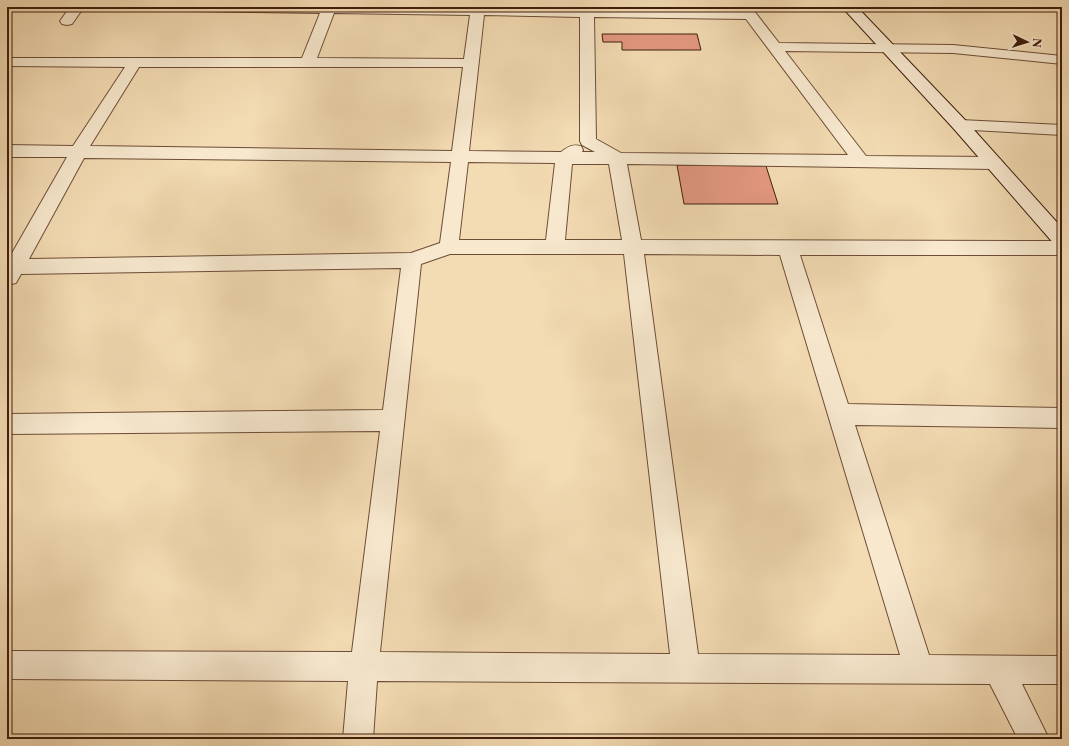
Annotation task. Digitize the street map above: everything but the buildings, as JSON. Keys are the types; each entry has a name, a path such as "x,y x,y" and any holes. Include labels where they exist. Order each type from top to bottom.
{"street":[{"path":"67,21 77,7"},
{"path":"190,7 746,11 861,161"},
{"path":"849,7 960,124 1062,240"},
{"path":"308,62 329,8"},
{"path":"449,247 478,9"},
{"path":"587,10 588,141"},
{"path":"774,47 953,49 1062,60"},
{"path":"7,62 471,63"},
{"path":"11,274 78,152 135,62"},
{"path":"960,124 1062,130"},
{"path":"555,247 564,158 588,141"},
{"path":"588,141 617,158 633,247 686,668"},
{"path":"7,151 994,162"},
{"path":"11,274 412,260 449,247 1062,248"},
{"path":"788,248 919,669"},
{"path":"358,739 364,667 412,260"},
{"path":"840,414 1062,418"},
{"path":"7,424 393,420"},
{"path":"7,665 1062,670"},
{"path":"998,669 1034,739"}]}
